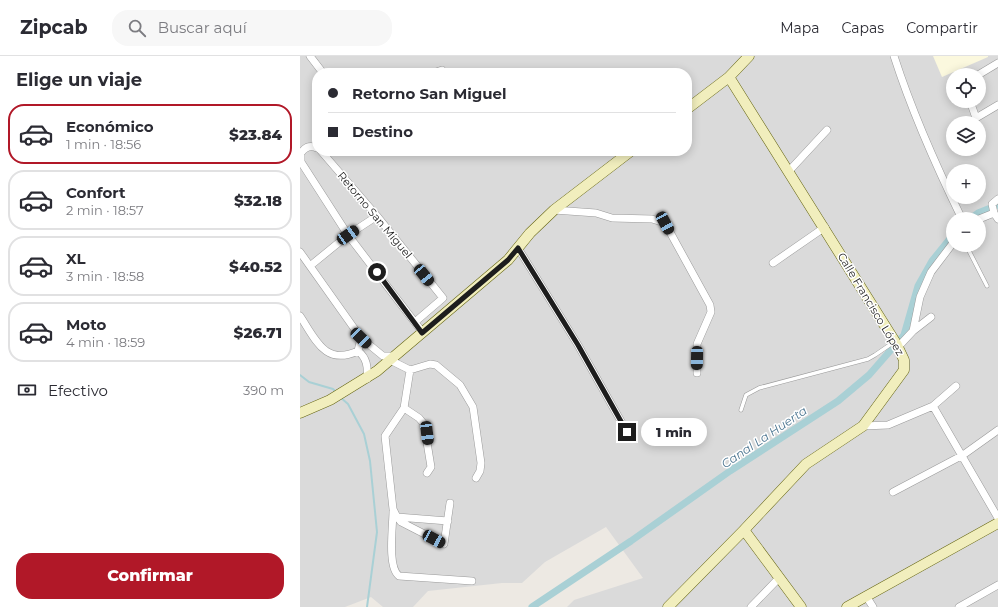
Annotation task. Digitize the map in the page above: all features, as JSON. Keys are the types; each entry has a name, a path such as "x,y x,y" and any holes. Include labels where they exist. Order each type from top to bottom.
{"street":[{"path":"310,56 319,68"},
{"path":"692,105 729,77 749,56"},
{"path":"894,56 902,81 937,168 959,212"},
{"path":"986,70 998,63"},
{"name":"Calle Francisco López","path":"668,607 744,530 806,464 863,426 904,370 904,360 897,344 729,77"},
{"path":"972,108 976,118 998,105"},
{"path":"789,171 827,130"},
{"path":"312,146 305,148 301,153 301,162 348,235 422,333"},
{"name":"Retorno San Miguel","path":"325,156 377,216 443,298 415,322"},
{"path":"300,413 338,395 366,379 508,260 554,210 624,156"},
{"path":"994,211 998,199"},
{"path":"554,210 596,214 612,218 652,219 665,223 710,305 711,312 698,344 697,373"},
{"path":"310,266 348,235 377,216"},
{"path":"773,263 825,228"},
{"path":"518,248 578,345 627,432"},
{"path":"300,252 361,338 383,356 392,358 410,370"},
{"path":"913,331 920,297 931,272 946,252"},
{"path":"300,316 320,346 329,353 342,357 358,351"},
{"path":"897,344 931,317"},
{"path":"358,351 361,338"},
{"path":"358,351 364,356 368,368 366,379"},
{"path":"410,370 430,364 436,366 460,385 473,407 481,464 480,471 476,478"},
{"path":"410,370 404,408 385,436 393,509 392,561 394,573 399,576 472,581"},
{"path":"863,426 888,425 933,406 956,386"},
{"path":"933,406 963,455 998,518"},
{"path":"404,408 419,418 424,424 427,433 431,467 427,473"},
{"path":"893,492 963,455 998,430"},
{"path":"393,509 401,522 444,544 450,503"},
{"path":"397,517 448,521"},
{"path":"847,607 998,523"},
{"path":"744,530 801,607"},
{"path":"751,607 780,578"},
{"path":"961,607 998,585"},
{"path":"866,596 873,607"}],"lane":[{"path":"970,252 987,286"},
{"path":"741,410 746,395 760,388 868,359 897,344"}],"shaded area":[{"path":"300,56 998,56 998,607 567,607 574,600 643,578 606,527 545,562 522,583 502,583 428,591 413,607 383,607 371,597 345,607 300,607"},
{"path":"933,56 988,56 963,68 946,68 946,75 942,77"}],"waterway":[{"name":"Canal La Huerta","path":"980,212 998,205"},
{"name":"Canal La Huerta","path":"532,607 631,541 730,471 838,401 869,375 904,335 918,286 932,261 946,244"},
{"path":"300,375 309,382 333,389 336,392"},
{"path":"340,397 348,404 364,434 370,461 377,532 367,607"}],"route":[{"path":"377,272 422,333 508,260 518,248 578,345 627,432"}]}
